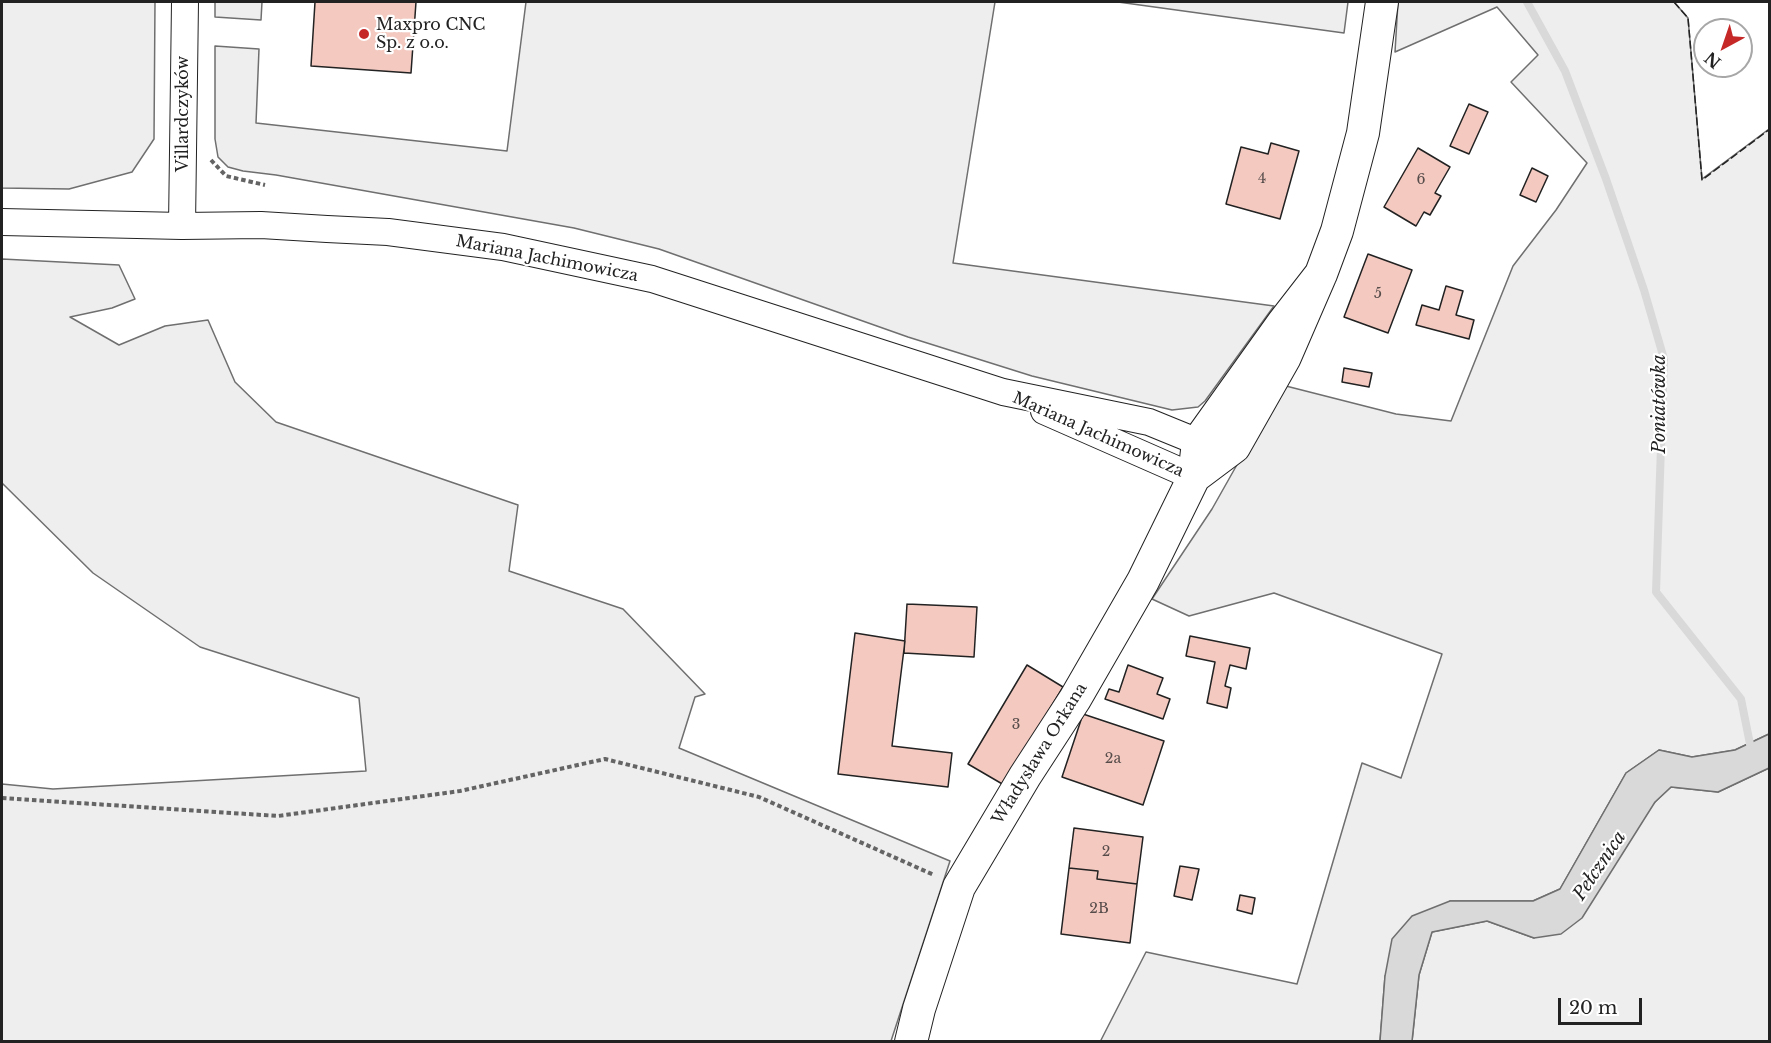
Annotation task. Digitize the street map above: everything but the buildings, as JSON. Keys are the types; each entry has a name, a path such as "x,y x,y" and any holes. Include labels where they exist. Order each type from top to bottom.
{"street":[{"name":"Villardczyków","path":"182,226 185,2"},
{"name":"Władysława Orkana","path":"1194,477 1234,447 1286,357 1321,274 1337,231 1363,133 1382,2"},
{"name":"Mariana Jachimowicza","path":"2,222 182,226 261,225 388,232 503,248 652,279 1003,392 1194,477"},
{"name":"Władysława Orkana","path":"911,1041 919,1009 959,887 1025,776 1075,699 1143,581 1194,477 1198,441 1276,332 1321,274"},
{"name":"Mariana Jachimowicza","path":"1003,392 1149,422 1198,441"}],"path":[{"path":"207,153 211,162 226,176 265,184"},
{"path":"2,798 278,816 460,791 605,759 759,797 959,887"}],"shaded area":[{"path":"2,2 155,2 154,139 132,172 69,189 2,188"},
{"path":"215,2 262,2 261,20 215,17"},
{"path":"526,2 995,2 953,263 1274,306 1205,401 1198,407 1172,410 1032,376 908,337 659,249 574,228 243,171 228,167 218,157 215,139 215,46 259,49 256,123 507,151"},
{"path":"1118,2 1348,2 1344,33"},
{"path":"1398,2 1674,2 1688,18 1702,179 1769,129 1769,734 1735,750 1692,757 1659,750 1626,773 1560,889 1533,901 1450,901 1385,976 1380,1041 1100,1042 1146,952 1297,984 1362,763 1401,778 1442,654 1274,593 1189,616 1152,599 1212,509 1282,385 1396,414 1451,421 1513,266 1556,210 1587,163 1511,82 1538,55 1497,7 1395,52"},
{"path":"2,259 119,265 135,299 112,308 70,317 119,345 165,326 208,320 235,382 276,422 518,505 509,571 623,609 705,694 695,697 679,748 950,861 891,1041 2,1041 2,784 53,789 366,771 359,698 200,647 93,573 2,483"},
{"path":"1769,768 1769,1041 1412,1042 1419,975 1432,932 1487,921 1534,938 1671,787 1718,792"}],"water":[{"name":"Pełcznica","path":"1769,734 1769,768 1718,792 1671,787 1655,802 1582,918 1561,934 1534,938 1487,921 1432,932 1419,975 1412,1041 1380,1041 1385,976 1392,939 1412,916 1450,901 1533,901 1560,889 1626,773 1659,750 1692,757 1735,750"}],"waterway":[{"name":"Poniatówka","path":"1527,2 1565,71 1606,179 1644,290 1664,359 1656,592 1741,699 1752,754"}],"fence":[{"path":"1674,2 1688,18 1702,180 1770,129"}],"place":[{"name":"Maxpro CNC Sp. z o.o.","path":"364,34"}]}
